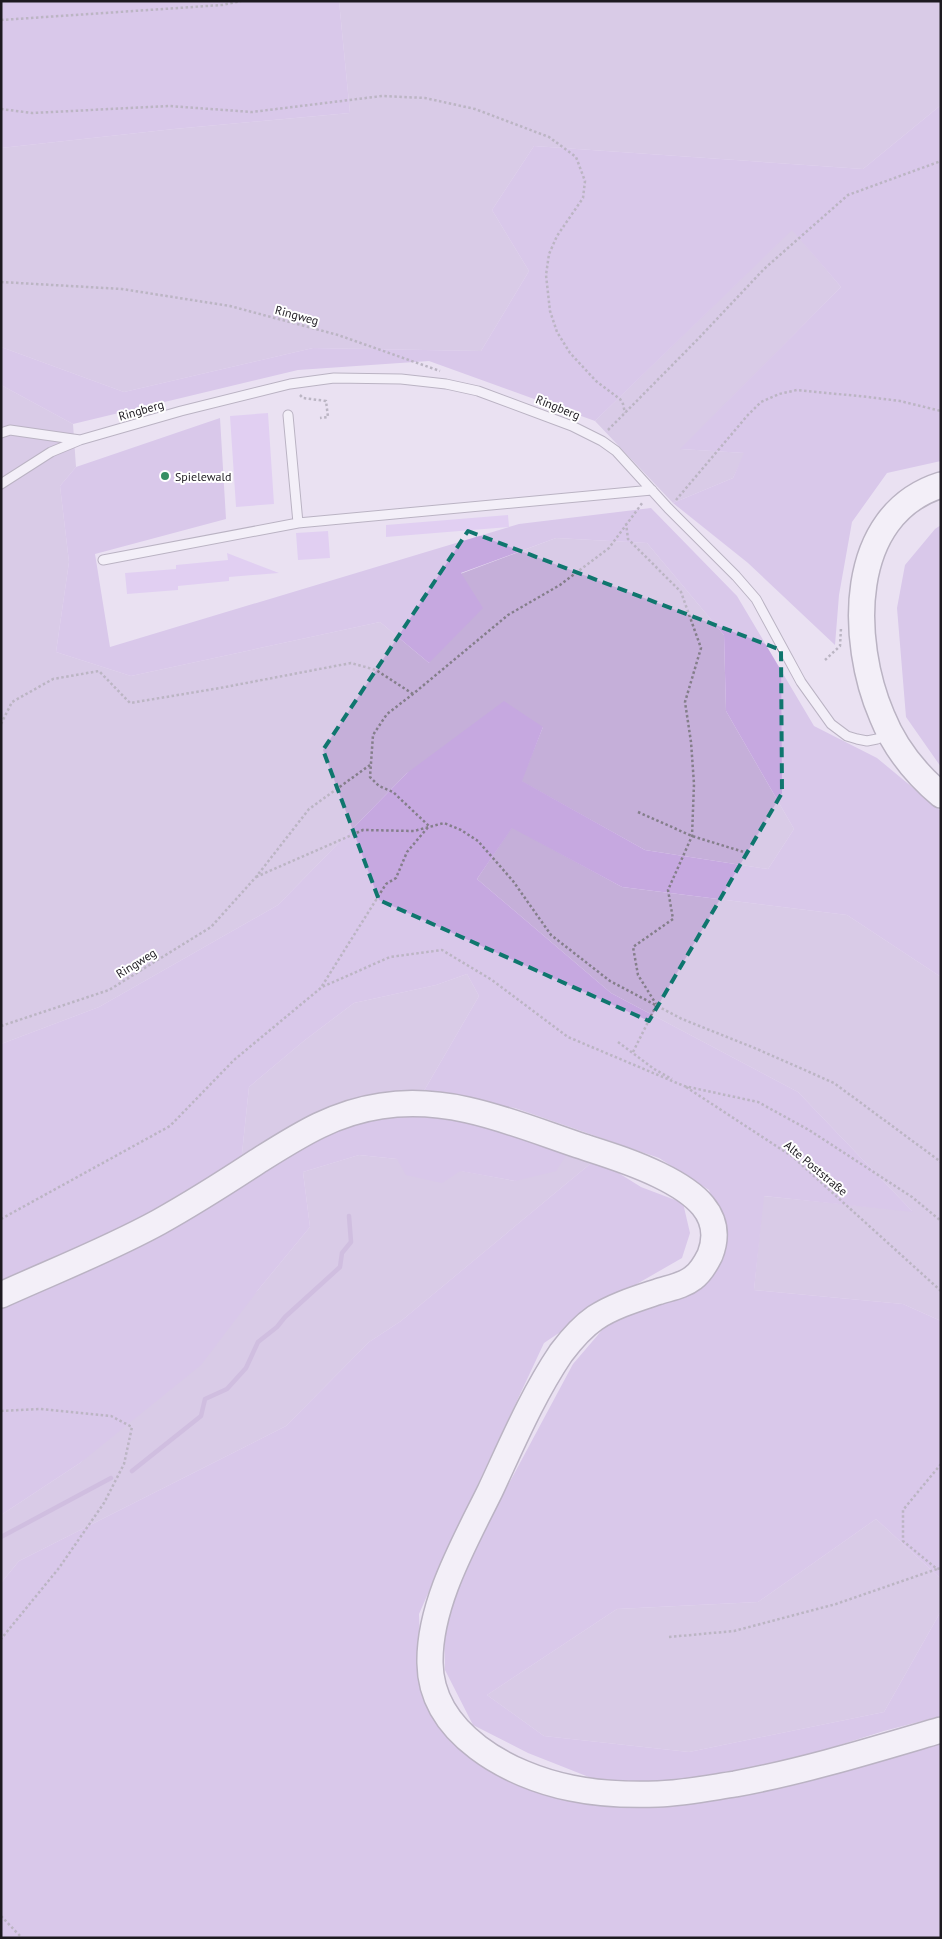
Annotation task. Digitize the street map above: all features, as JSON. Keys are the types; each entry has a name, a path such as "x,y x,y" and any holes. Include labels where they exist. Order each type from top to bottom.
{"main road":[{"path":"941,485 919,495 902,507 889,521 878,538 865,575 861,618 865,658 877,703 891,733 916,771 941,795"},
{"path":"1,1296 154,1224 302,1134 343,1114 366,1108 407,1103 460,1107 502,1118 635,1163 667,1178 690,1192 703,1204 711,1217 714,1231 709,1258 693,1278 680,1286 627,1302 591,1320 563,1351 529,1407 448,1580 436,1619 430,1655 432,1686 448,1718 459,1732 474,1745 522,1772 570,1788 631,1794 690,1792 747,1782 796,1771 941,1730"}],"lane":[{"name":"Ringberg","path":"1,484 51,452 80,440 181,411 290,384 334,378 401,379 446,384 478,391 572,426 602,440 616,451 756,599 801,682 831,724 847,736 857,740 877,739 891,733"},
{"path":"288,415 298,522"},
{"name":"Ringberg","path":"6,432 80,440"},
{"path":"103,560 298,522 652,490"}],"path":[{"path":"1,20 222,5 241,1"},
{"path":"1,109 32,113 169,106 252,112 382,96 416,98 475,109 549,137 576,157 585,181 583,198 557,236 548,254 546,276 550,311 557,332 570,353 596,380 620,399 625,413"},
{"path":"602,440 610,427 764,269 848,195 941,161"},
{"name":"Ringweg","path":"1,282 122,290 230,306 338,336 446,373"},
{"path":"668,508 747,416 761,402 779,394 797,390 868,397 900,401 941,411"},
{"path":"303,398 326,401 328,417 320,418"},
{"path":"429,826 393,792 379,786 370,776 373,735 387,714 508,615 560,584 608,548 652,490"},
{"path":"626,523 628,539 681,592 701,648 685,702 691,742 694,784 692,836 668,890 673,919 633,946 638,975 656,1006"},
{"path":"825,660 840,646"},
{"path":"1,724 12,702 53,679 99,671 130,703 202,692 351,663 376,670 413,694"},
{"name":"Ringweg","path":"1,1026 109,990 211,926 256,877 309,809 370,765"},
{"path":"638,812 692,836 747,853"},
{"path":"256,877 363,830 414,831 444,823 461,830 478,842 513,882 552,935 610,981 682,1019 834,1083 941,1162"},
{"path":"322,987 386,884 396,878 407,852 429,826"},
{"path":"1,1219 170,1126 234,1060 322,987 390,957 442,950 492,980 568,1037 684,1086 758,1102 809,1130 912,1197 941,1221"},
{"path":"634,1052 656,1006"},
{"name":"Alte Poststraße","path":"618,1042 634,1052 654,1069 684,1086 793,1157 941,1291"},
{"path":"1,1411 40,1409 111,1416 132,1427 124,1464 104,1503 59,1568 1,1639"},
{"path":"939,1568 903,1541 903,1510 941,1464"},
{"path":"669,1637 734,1631 836,1604 939,1568"},
{"path":"1,1916 22,1938"}],"highlighted area":[{"path":"468,531 781,650 782,793 649,1021 379,900 323,750"}],"shaded area":[{"path":"1,1 339,1 350,113 174,129 1,148"},
{"path":"339,1 941,1 941,105 863,169 534,146 492,210 529,271 481,351 313,348 124,392 1,347 1,148 174,129 350,113"},
{"path":"941,105 941,461 887,473 852,522 839,595 835,645 748,563 673,503 733,478 744,453 680,449 841,287 792,230 595,421 429,361 298,370 73,424 1,385 1,347 124,392 313,348 481,351 529,271 492,210 534,146 863,169"},
{"path":"792,229 841,287 681,449 745,453 733,478 673,503 595,421"},
{"path":"1,385 73,424 76,467 60,486 69,562 56,652 131,676 380,622 429,663 460,574 556,538 647,543 724,635 726,711 794,829 768,869 645,850 521,781 543,727 407,773 278,905 99,1007 1,1044"},
{"path":"220,418 226,519 95,554 110,647 519,524 651,508 737,596 814,726 877,758 941,811 941,977 847,915 622,887 512,828 477,879 611,993 798,1092 913,1212 764,1196 754,1290 903,1304 941,1321 941,1579 876,1519 758,1602 617,1609 487,1695 544,1736 689,1752 884,1712 941,1611 941,1716 884,1731 792,1760 690,1782 599,1781 528,1753 473,1725 445,1670 444,1624 470,1556 573,1364 609,1322 700,1286 723,1260 727,1234 709,1190 659,1158 515,1108 421,1096 479,996 467,974 436,985 354,1003 305,1040 249,1087 241,1163 130,1227 1,1284 1,1044 99,1007 278,905 407,773 504,701 543,727 522,781 645,850 768,869 794,829 726,711 724,635 647,543 556,538 461,573 483,608 429,663 380,622 131,676 56,652 69,562 60,486 76,467"},
{"path":"941,525 941,767 906,717 897,608 905,565 935,529"},
{"path":"512,827 622,887 847,915 941,977 941,1321 903,1304 754,1290 763,1196 912,1211 798,1092 611,993 477,879"},
{"path":"467,974 479,996 421,1096 241,1163 249,1087 305,1040 354,1003 436,985"},
{"path":"429,1113 570,1149 556,1171 515,1181 460,1171 442,1183 406,1175 397,1159 359,1155 303,1172 310,1227 258,1290 201,1365 80,1463 1,1515 1,1306 298,1145 352,1121"},
{"path":"570,1149 596,1159 401,1321 369,1342 286,1426 19,1561 1,1583 1,1515 80,1463 258,1290 310,1227 303,1172 359,1155 397,1159 515,1181"},
{"path":"596,1159 641,1187 683,1203 690,1233 682,1258 602,1304 544,1343 419,1614 421,1670 425,1701 455,1737 641,1803 695,1804 889,1759 941,1743 941,1938 1,1938 1,1583 19,1561 286,1426 369,1342 401,1321"},
{"path":"876,1519 941,1579 941,1611 884,1712 689,1752 544,1736 487,1695 617,1609 758,1602"}],"building":[{"path":"268,413 274,504 236,507 230,416"},
{"path":"508,515 509,527 386,537 386,525"},
{"path":"328,531 330,558 298,560 296,533"},
{"path":"227,553 279,573 229,577 229,581 178,586 178,590 127,594 125,573 176,569 176,565 228,560"}],"waterway":[{"path":"132,1471 201,1416 205,1399 227,1389 246,1368 258,1342 277,1327 285,1317 340,1267 342,1253 351,1242 349,1216"},
{"path":"1,1537 111,1478"}],"place":[{"name":"Spielewald","path":"165,476"}]}
